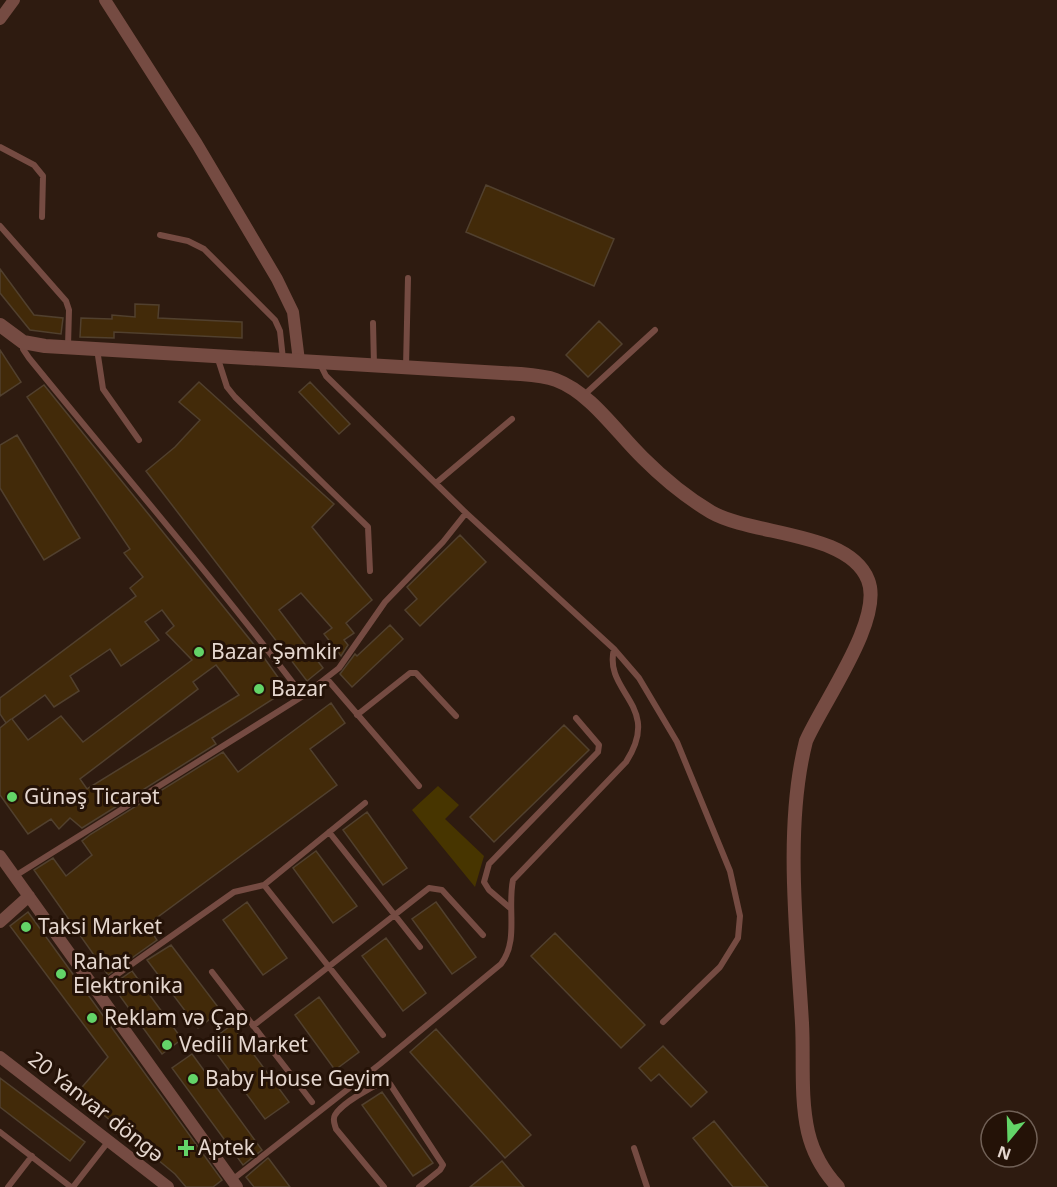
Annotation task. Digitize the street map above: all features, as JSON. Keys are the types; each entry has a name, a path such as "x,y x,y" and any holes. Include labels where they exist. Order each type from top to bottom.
{"street":[{"path":"0,19 14,0"},
{"path":"105,0 197,144 277,279 293,312 298,361"},
{"path":"0,325 23,342 68,347 543,377 564,384 582,397 644,459 690,498 713,513 744,525 842,552 853,558 868,579 871,596 869,616 806,741 801,763 795,818 797,957 806,1119 814,1150 822,1167 838,1187"},
{"path":"0,856 234,1184"},
{"path":"0,922 29,896"},
{"name":"20 Yanvar döngə","path":"0,1057 168,1187"}],"lane":[{"path":"0,147 34,165 42,176 44,185 42,217"},
{"path":"0,226 66,301 69,310 68,347"},
{"path":"160,235 188,241 204,249 275,320 280,331 284,360"},
{"path":"406,367 408,278"},
{"path":"373,323 374,365"},
{"path":"582,397 655,330"},
{"path":"23,342 22,349 28,358 159,518 230,600 303,696"},
{"path":"97,349 103,389 139,440"},
{"path":"217,356 227,387 235,397 368,527 370,571"},
{"path":"322,368 326,376 466,513 614,649 639,678 677,742 730,871 737,894 740,916 738,938 730,954 663,1022"},
{"path":"436,483 512,419"},
{"path":"15,876 327,679 358,645 385,602 443,543 466,513"},
{"path":"234,1184 501,964 511,946 510,908 513,880 522,867 626,762 636,747 640,735 638,718 612,665 614,649"},
{"path":"357,715 410,674 416,673 456,716"},
{"path":"327,679 419,786"},
{"path":"510,908 489,890 484,882 486,874 499,852 598,752 599,745 576,718"},
{"path":"94,990 234,892 264,885 365,803"},
{"path":"329,832 420,947"},
{"path":"264,885 383,1035"},
{"path":"253,1026 429,888 442,890 483,935"},
{"path":"212,972 312,1101"},
{"path":"384,1187 336,1129 333,1121 334,1115 369,1088 384,1081 393,1088 443,1165 441,1170 419,1187"},
{"path":"0,1132 72,1187 108,1142"},
{"path":"634,1148 646,1187"},
{"path":"8,1187 32,1156"}],"shaded area":[{"path":"438,786 459,805 445,819 484,856 475,887 412,810"}],"building":[{"path":"486,185 614,239 594,286 466,232"},
{"path":"0,269 34,315 63,318 61,334 30,330 0,293"},
{"path":"135,304 159,305 158,318 242,322 242,338 114,332 114,338 80,337 81,318 112,319 112,315 135,317"},
{"path":"599,321 622,344 588,377 566,355"},
{"path":"0,350 21,382 0,396"},
{"path":"199,382 334,504 312,527 372,600 346,623 354,633 344,640 348,645 341,656 324,634 332,628 301,593 279,610 323,668 307,681 146,471 175,447 200,420 179,402"},
{"path":"310,382 350,424 339,434 299,392"},
{"path":"44,385 260,652 287,690 212,738 216,744 82,828 70,818 59,829 51,819 28,834 0,795 0,728 11,719 6,723 0,714 0,698 136,596 130,588 143,577 124,553 130,549 27,397","holes":["162,610 174,626 166,633 192,660 83,742 61,716 28,740 12,719 45,695 54,707 79,691 70,676 110,649 121,666 159,640 145,622","216,665 239,695 87,789 80,779 198,689 193,682"]},
{"path":"17,435 80,538 44,560 0,488 0,445"},
{"path":"460,535 486,562 420,626 405,610 417,599 407,587"},
{"path":"390,625 403,639 352,687 340,674 355,654 357,656"},
{"path":"331,703 345,723 310,749 337,785 147,925 157,940 108,975 34,870 53,858 66,876 92,855 82,841 91,834 223,752 238,772"},
{"path":"564,725 589,750 494,842 470,817"},
{"path":"367,812 407,868 383,885 343,830"},
{"path":"316,851 357,906 333,923 293,868"},
{"path":"247,902 287,958 263,975 223,920"},
{"path":"436,902 476,957 452,974 412,919"},
{"path":"28,912 222,1180 213,1187 186,1187 175,1174 77,1093 108,1057 10,926"},
{"path":"555,933 645,1025 621,1048 531,956"},
{"path":"386,938 426,993 403,1011 362,956"},
{"path":"171,945 221,1011 198,1028 147,960"},
{"path":"132,971 182,1039 162,1054 112,985"},
{"path":"319,997 359,1052 335,1070 295,1015"},
{"path":"232,1025 289,1102 265,1119 208,1042"},
{"path":"436,1029 531,1135 505,1158 410,1052"},
{"path":"663,1046 707,1092 691,1107 659,1074 651,1081 639,1068"},
{"path":"192,1054 262,1150 243,1165 172,1068"},
{"path":"0,1078 85,1142 70,1161 0,1107"},
{"path":"382,1092 433,1163 413,1176 362,1105"},
{"path":"714,1121 768,1187 733,1187 693,1138"},
{"path":"268,1158 290,1187 254,1187 246,1177"},
{"path":"502,1161 524,1187 470,1187"}],"place":[{"name":"Bazar Şəmkir","path":"199,652"},
{"name":"Bazar","path":"259,689"},
{"name":"Günəş Ticarət","path":"12,797"},
{"name":"Taksi Market","path":"26,927"},
{"name":"Rahat Elektronika","path":"61,974"},
{"name":"Reklam və Çap","path":"92,1018"},
{"name":"Vedili Market","path":"167,1045"},
{"name":"Baby House Geyim","path":"193,1079"},
{"name":"Aptek","path":"186,1148"}]}
